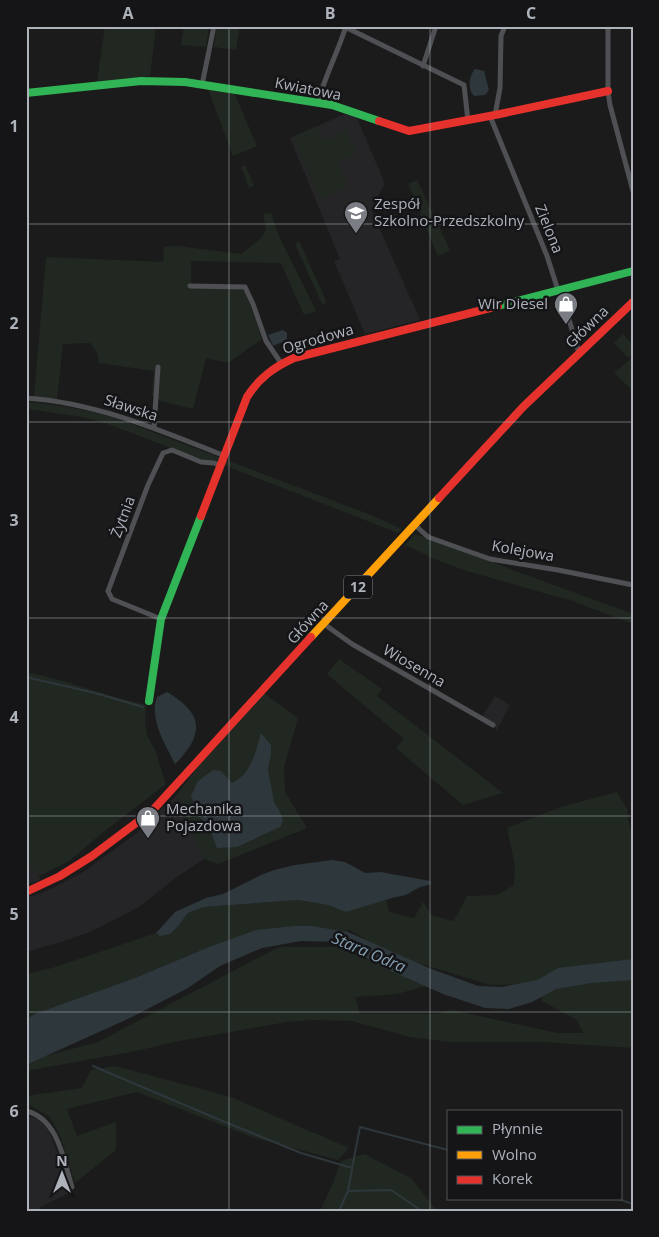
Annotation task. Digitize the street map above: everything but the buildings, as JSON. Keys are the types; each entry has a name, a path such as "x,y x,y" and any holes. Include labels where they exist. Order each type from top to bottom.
{"street":[{"path":"202,85 214,26"},
{"path":"423,66 436,26"},
{"path":"493,116 500,88 501,36 505,26"},
{"path":"608,26 608,91 615,127 633,191"},
{"path":"318,102 346,27 464,86 468,121"},
{"name":"Kwiatowa","path":"26,93 141,81 168,81 318,102 409,131 493,116 608,91"},
{"name":"Zielona","path":"493,116 547,256 579,354"},
{"name":"Ogrodowa","path":"149,701 161,619 247,397 254,386 270,370 281,363 337,347 633,272"},
{"path":"190,286 238,286 245,288 253,304 266,341 281,363"},
{"name":"Główna","path":"26,892 57,878 94,856 123,836 152,811 523,407 633,302"},
{"path":"154,428 158,367"},
{"name":"Sławska","path":"26,398 79,405 131,419 225,456"},
{"name":"Żytnia","path":"161,619 112,599 108,591 148,485 160,457 166,451 172,450 201,462 214,463 221,466"},
{"name":"Kolejowa","path":"415,525 428,537 490,559 633,585"},
{"name":"Wiosenna","path":"324,624 374,657 494,726"},
{"path":"26,1111 41,1117 52,1131 72,1187"}],"shaded area":[{"path":"105,26 156,26 150,76 97,82"},
{"path":"184,26 209,26 206,47 181,45"},
{"path":"217,26 240,26 236,50 214,47"},
{"path":"208,89 234,92 257,146 233,156"},
{"name":"Zespół Szkolno-Przedszkolny","path":"345,114 357,118 383,179 384,185 371,209 420,320 365,334 334,261 340,259 290,138"},
{"path":"317,126 324,141 346,131 356,153 338,162 348,186 320,199 293,137"},
{"path":"245,165 254,185 249,188 241,167"},
{"path":"417,180 450,250 438,256 408,184"},
{"path":"271,213 279,236 316,311 304,315 281,263 191,261 191,287 236,288 243,290 247,296 262,339 228,363 206,358 193,409 161,401 152,395 154,371 99,363 97,352 90,343 63,344 57,399 34,397 46,257 163,262 164,247 177,246 241,254 260,239 266,230 263,214"},
{"path":"299,241 327,303 322,304 295,244"},
{"path":"623,334 633,345 633,354 628,358 614,343"},
{"path":"633,357 633,391 614,373"},
{"path":"26,402 73,408 118,419 371,515 402,529 398,533 214,461 205,461 108,424 82,417 26,409"},
{"path":"415,534 633,614 633,624 570,600 467,571 437,560 405,545"},
{"path":"339,659 382,689 377,696 503,793 463,805 396,748 404,739 327,674"},
{"path":"26,672 146,705 145,723 147,735 155,750 166,784 69,861 39,876 26,860"},
{"path":"261,691 298,718 284,767 285,792 307,828 218,864 204,859 176,796 219,738"},
{"path":"495,696 510,705 497,730 480,720"},
{"path":"617,792 627,809 630,830 633,829 633,1048 542,1042 450,1042 410,1037 352,1021 313,1020 287,1022 174,1042 136,1051 26,1071 26,1061 98,1042 279,947 339,947 426,986 397,994 355,997 360,1014 438,1014 451,1010 558,1033 583,1033 577,1020 542,1001 535,984 490,985 418,963 380,948 348,929 348,932 313,926 294,926 204,949 135,978 37,1013 26,1019 26,974 52,968 156,933 160,936 179,925 188,913 204,907 298,900 328,905 346,912 386,899 389,912 414,918 423,902 433,916 454,921 467,896 497,895 514,885 515,866 507,828 561,807"},
{"path":"176,796 204,859 174,879 139,907 90,932 26,952 26,898 44,892 82,873 138,832"},
{"path":"26,860 40,880 26,885"},
{"path":"115,1066 231,1097 349,1148 338,1160 252,1137 137,1092 67,1109 77,1136 116,1122 116,1150 75,1183 61,1138 50,1117 26,1105 26,1096 82,1088 91,1070"},
{"path":"26,1115 38,1119 48,1129 62,1164 60,1171 69,1193 40,1207 39,1211 26,1211"},
{"path":"364,1154 411,1178 437,1211 320,1211 341,1161"}],"water":[{"path":"475,69 484,71 489,90 485,95 474,96 470,90 470,79"},
{"path":"283,330 287,333 287,340 273,346 268,335"},
{"path":"167,692 188,708 195,721 196,728 190,746 175,764 159,731 155,714 157,697"},
{"path":"261,733 271,745 268,770 274,802 283,821 280,827 237,847 217,848 208,825 199,816 191,796 198,781 213,770 221,771 232,783 244,774 252,762"},
{"path":"332,860 345,862 365,873 381,872 430,881 431,884 418,888 406,895 346,912 328,905 298,900 204,907 188,913 170,934 160,936 156,933 175,912 206,898 223,894 261,875 295,865"},
{"name":"Stara Odra","path":"313,926 348,932 429,968 478,986 501,987 537,980 558,968 633,959 633,980 591,983 556,989 532,1002 509,1009 485,1008 443,994 384,968 337,942 301,941 262,948 220,966 188,988 130,1018 26,1065 26,1019 37,1013 135,978 204,949 256,930"}],"waterway":[{"path":"26,677 95,693 143,707"},
{"path":"93,1066 301,1153 352,1168 360,1127 447,1150"},
{"path":"348,1191 352,1169"},
{"path":"339,1211 348,1191 391,1190 422,1211"},
{"path":"621,1200 633,1204"}],"traffic: fast":[{"path":"26,93 141,81 185,82 332,105 379,121"},
{"path":"498,306 633,271"},
{"path":"149,701 161,619 201,516"}],"traffic: slow":[{"path":"311,637 439,498"}],"traffic: jam":[{"path":"379,121 409,131 608,91"},
{"path":"439,498 523,407 633,302"},
{"path":"201,516 247,397 257,384 274,369 294,358 498,306"},
{"path":"26,892 60,876 92,856 152,811 311,637"}],"place":[{"name":"Zespół Szkolno-Przedszkolny","path":"356,234"},
{"name":"Wir Diesel","path":"566,325"},
{"name":"Mechanika Pojazdowa","path":"148,839"}]}
